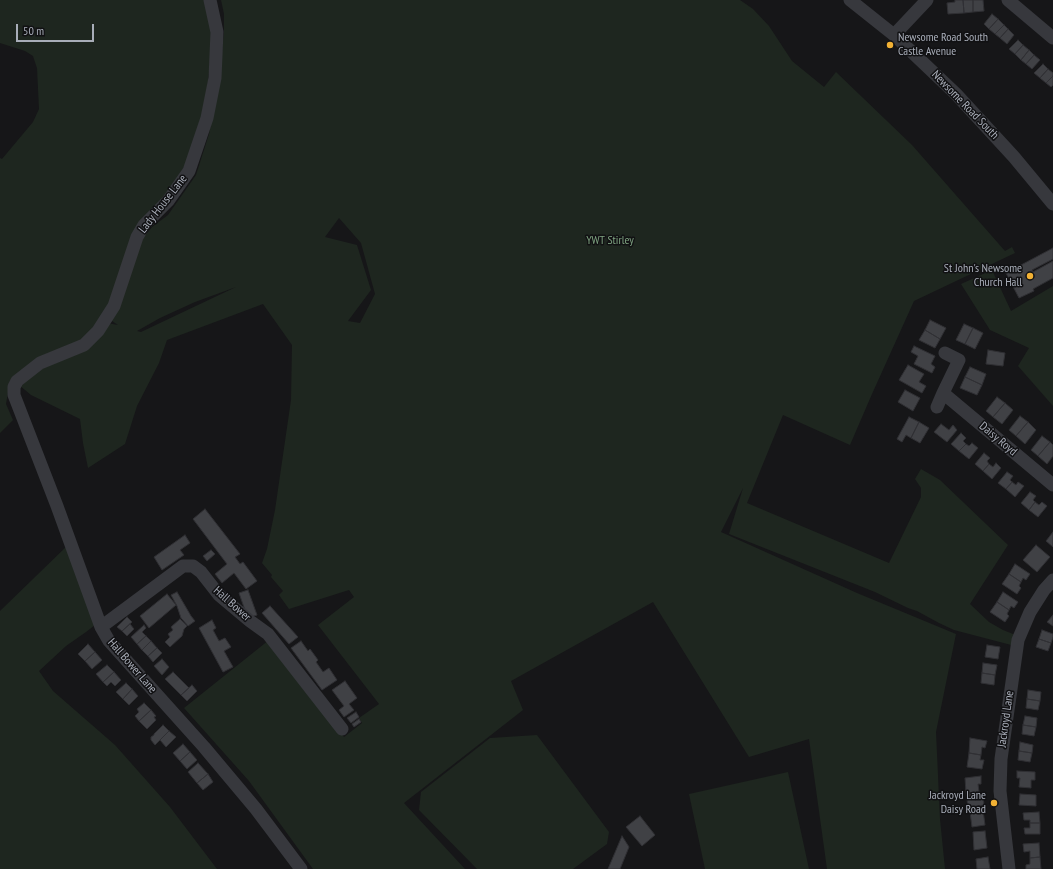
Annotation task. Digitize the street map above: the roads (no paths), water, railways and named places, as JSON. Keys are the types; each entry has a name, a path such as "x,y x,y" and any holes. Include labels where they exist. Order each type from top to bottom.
{"street":[{"name":"Lady House Lane","path":"17,381 40,363 84,345 98,331 114,306 137,237 144,225 168,201 189,171 207,118 215,78 217,32 210,0"},
{"name":"Newsome Road South","path":"850,0 894,35 961,100 1014,157 1053,204"},
{"path":"894,35 927,0"},
{"path":"1008,0 1053,38"},
{"path":"937,407 959,360 945,352"},
{"name":"Hall Bower Lane","path":"17,381 14,387 14,395 57,506 101,627 109,641 204,747 256,809 301,869"},
{"name":"Daisy Royd","path":"943,393 1053,485"},
{"name":"Hall Bower","path":"101,627 183,566 193,566 201,572 219,595 268,634 342,729"},
{"name":"Jackroyd Lane","path":"1009,869 1000,791 1000,759 1018,640 1030,612 1044,590 1053,580"}],"place":[{"name":"Newsome Road South Castle Avenue","path":"890,45"},
{"name":"St John's Newsome Church Hall","path":"1030,276"},
{"name":"Jackroyd Lane Daisy Road","path":"994,803"}],"park label":[{"name":"YWT Stirley","path":"610,241"}]}
